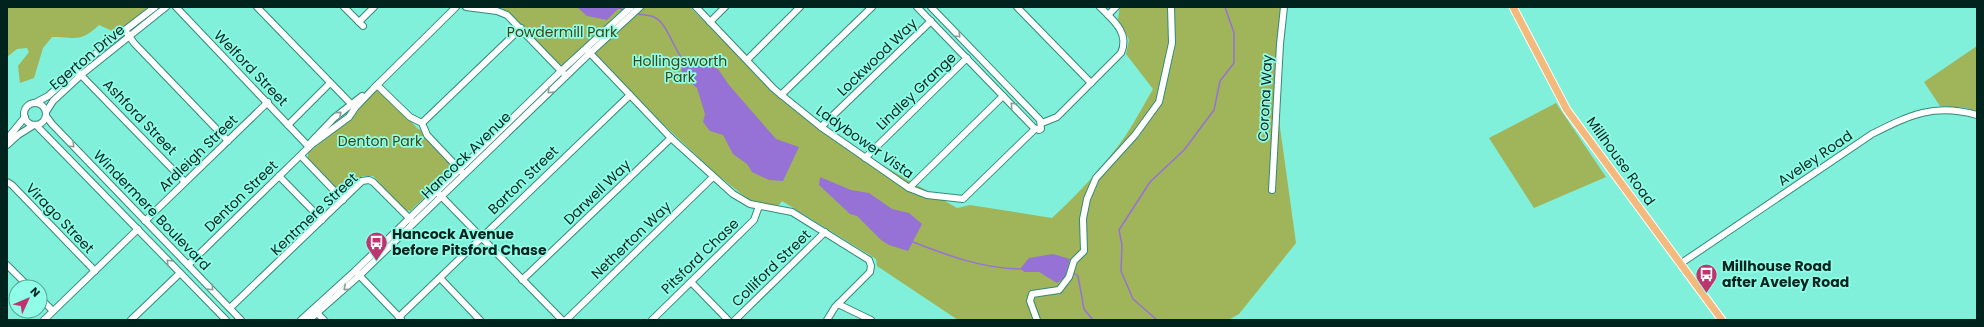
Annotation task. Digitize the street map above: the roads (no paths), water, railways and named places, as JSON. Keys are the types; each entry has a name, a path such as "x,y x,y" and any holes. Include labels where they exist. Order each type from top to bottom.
{"main road":[{"name":"Millhouse Road","path":"1513,7 1567,110 1722,320"}],"street":[{"name":"Egerton Drive","path":"35,104 48,96 76,70 155,7"},
{"name":"Egerton Drive","path":"46,114 53,101 81,75 166,7"},
{"name":"Welford Street","path":"176,7 268,102 288,125 310,146"},
{"path":"257,7 353,107"},
{"path":"344,7 361,24 374,7"},
{"name":"Denton Street","path":"188,265 301,156 320,132 353,107 375,87 456,7"},
{"path":"466,7 502,12 507,15 564,73"},
{"name":"Hancock Avenue","path":"301,320 315,310 357,273 588,50 630,7"},
{"name":"Hancock Avenue","path":"588,50 640,7"},
{"name":"Ladybower Vista","path":"696,7 781,95 821,127 865,158 909,188 927,195 963,199 1035,129"},
{"path":"710,22 725,7"},
{"path":"747,60 800,7"},
{"path":"781,95 872,7"},
{"path":"917,7 1035,129 1041,129 1042,123"},
{"path":"931,7 1042,123"},
{"path":"1017,7 1091,83"},
{"path":"1042,123 1057,117 1116,59 1124,47 1124,38 1121,30 1100,7"},
{"path":"1108,15 1116,7"},
{"path":"1037,320 1030,301 1032,294 1058,290 1069,277 1074,261 1084,251 1083,219 1087,199 1096,178 1135,135 1159,102 1172,43 1171,7"},
{"name":"Corona Way","path":"1272,190 1280,44 1284,7"},
{"name":"Lockwood Way","path":"821,127 931,21"},
{"path":"422,123 521,28"},
{"path":"125,30 228,141"},
{"path":"588,50 671,138 742,200 759,206 792,212 869,260 871,269 838,304 828,320"},
{"name":"Lindley Grange","path":"865,158 967,58"},
{"name":"Ashford Street","path":"76,70 185,182"},
{"path":"288,125 330,83"},
{"path":"375,87 410,117 422,123 427,135 461,171"},
{"name":"Barton Street","path":"401,318 481,237 630,95"},
{"path":"909,188 1003,96"},
{"name":"Ardleigh Street","path":"145,221 268,102"},
{"path":"7,139 25,117 27,108 35,104 42,106 46,114 42,123 35,125 18,135 7,145"},
{"name":"Denton Street","path":"310,146 314,145 334,127 349,117 353,107"},
{"name":"Aveley Road","path":"1680,264 1872,134 1905,117 1936,110 1977,115"},
{"name":"Windermere Boulevard","path":"46,114 52,124 241,320"},
{"path":"25,117 28,122 35,125"},
{"name":"Windermere Boulevard","path":"35,125 226,320"},
{"name":"Darwell Way","path":"522,280 671,138"},
{"path":"301,156 343,200"},
{"path":"279,176 322,220"},
{"name":"Netherton Way","path":"566,320 713,176"},
{"name":"Kentmere Street","path":"230,308 362,181 369,180 411,220"},
{"name":"Virago Street","path":"7,182 95,271"},
{"path":"439,194 562,320"},
{"name":"Pitsford Chase","path":"652,320 754,220 759,206"},
{"path":"44,320 138,229"},
{"name":"Colliford Street","path":"735,320 825,232"},
{"path":"7,265 21,279"},
{"path":"131,320 180,273"},
{"path":"357,273 401,318"},
{"path":"440,278 480,320"},
{"path":"691,282 728,320"},
{"path":"838,304 872,320"},
{"path":"48,306 53,311"},
{"path":"315,310 324,320"},
{"name":"Hancock Avenue","path":"309,320 315,310"},
{"path":"136,315 142,320"}],"waterway":[{"path":"1157,320 1133,299 1121,271 1122,245 1119,230 1150,182 1184,150 1214,110 1220,81 1234,63 1234,33 1225,7"},
{"path":"619,8 624,10"},
{"path":"638,14 652,16 658,20 666,29 681,57"},
{"path":"913,242 978,264 1020,269"},
{"path":"1072,272 1078,276 1084,309 1093,320"}],"place":[{"name":"Hancock Avenue before Pitsford Chase","path":"376,262"},
{"name":"Millhouse Road after Aveley Road","path":"1707,294"}],"park label":[{"name":"Powdermill Park","path":"562,32"},
{"name":"Hollingsworth Park","path":"680,70"},
{"name":"Denton Park","path":"380,141"}]}
